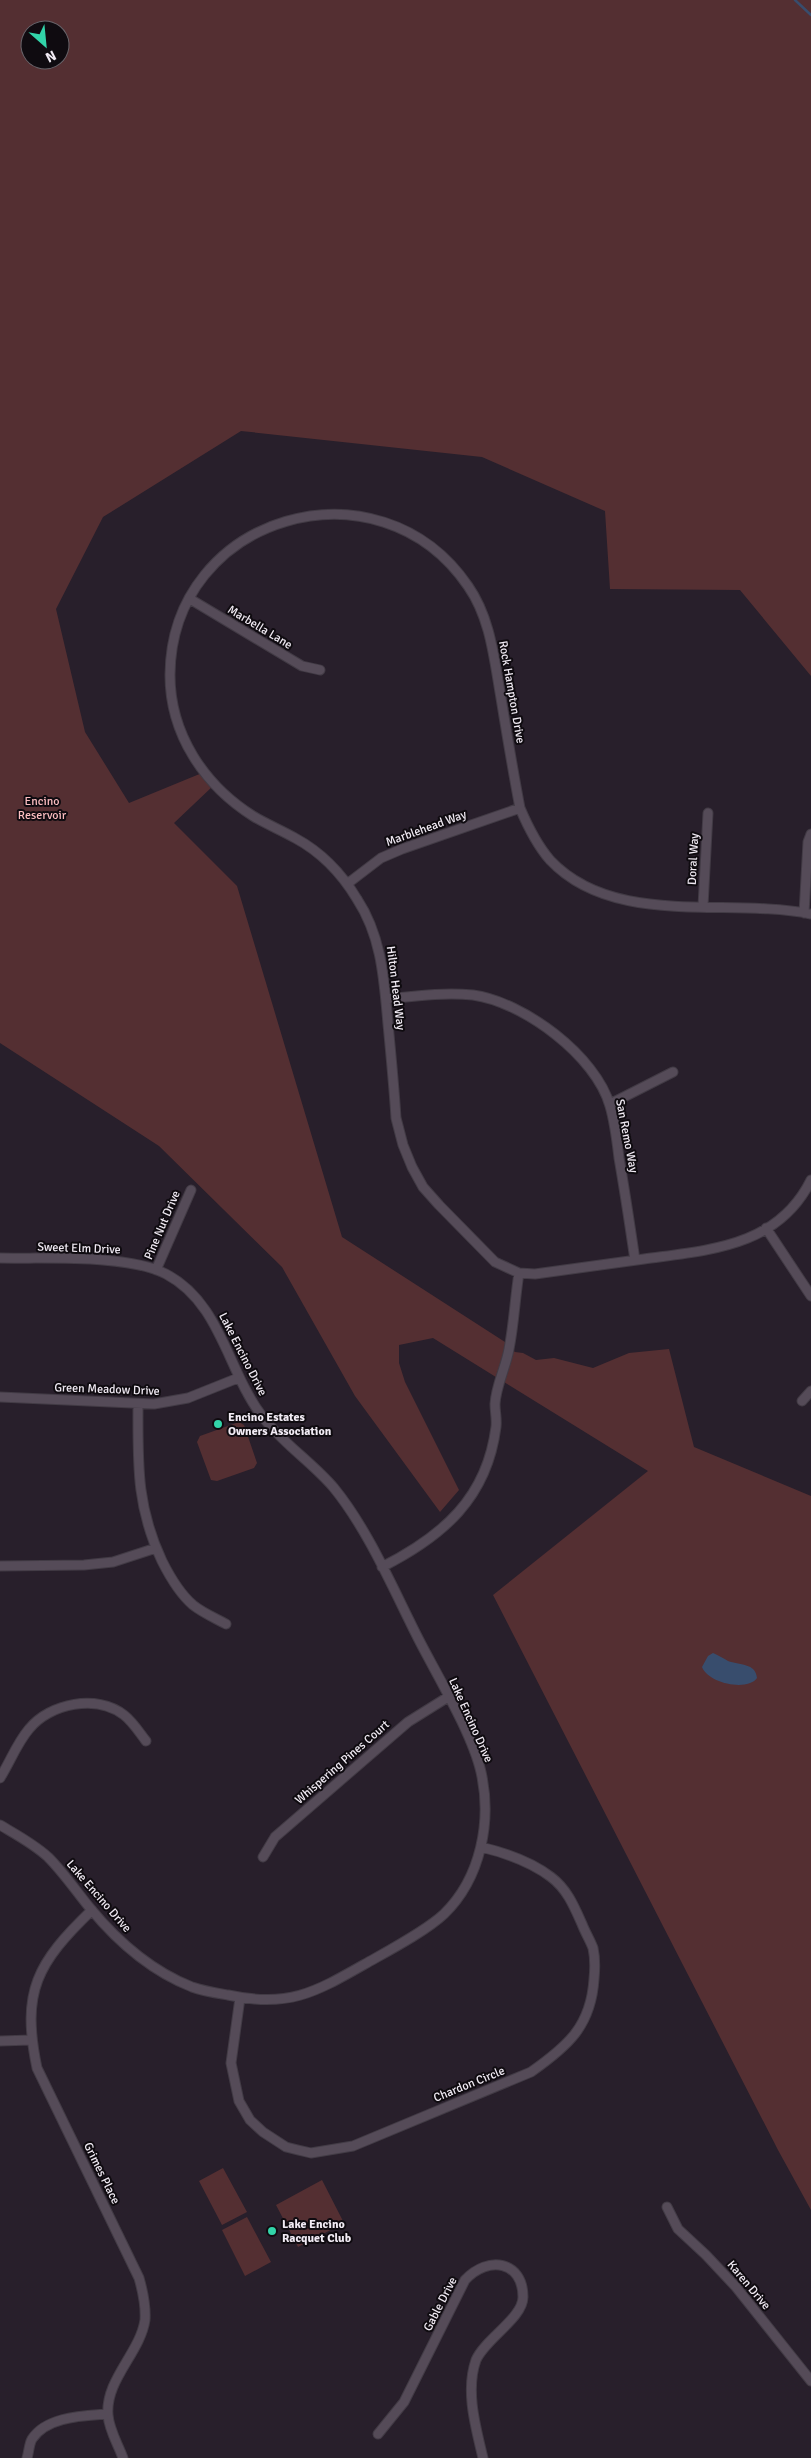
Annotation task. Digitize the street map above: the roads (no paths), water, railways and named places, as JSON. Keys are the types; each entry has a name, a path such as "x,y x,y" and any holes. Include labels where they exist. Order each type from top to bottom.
{"street":[{"name":"Rock Hampton Drive","path":"190,599 206,574 238,544 278,522 298,516 339,513 366,516 391,524 429,545 458,572 469,587 485,619 520,808 532,836 550,860 565,874 586,888 626,902 808,913"},
{"name":"Marbella Lane","path":"190,599 302,666 320,670"},
{"name":"Hilton Head Way","path":"190,599 180,621 170,672 176,717 184,742 195,760 216,786 234,803 256,818 311,848 330,864 358,900 376,938 386,999 396,1118 403,1144 412,1167 438,1205 495,1262 519,1273 535,1274 731,1245 766,1228 784,1215 799,1199 811,1180"},
{"name":"Marblehead Way","path":"346,884 381,858 402,848 520,808"},
{"name":"Doral Way","path":"703,906 708,813"},
{"path":"808,913 808,842 811,834"},
{"name":"San Remo Way","path":"386,999 456,994 490,999 511,1007 551,1033 587,1063 610,1104 635,1260"},
{"path":"610,1104 673,1072"},
{"name":"Pine Nut Drive","path":"156,1270 191,1190"},
{"path":"766,1228 811,1296"},
{"name":"Sweet Elm Drive","path":"0,1258 120,1262 156,1270"},
{"name":"Lake Encino Drive","path":"0,1825 27,1840 46,1855 63,1872 92,1910 124,1945 159,1972 196,1988 240,1998 275,2001 300,1997 322,1988 381,1955 442,1916 468,1884 482,1846 484,1795 481,1769 448,1697 382,1567 348,1506 332,1486 268,1424 238,1378 214,1321 202,1306 182,1285 156,1270"},
{"path":"382,1567 434,1537 458,1515 477,1486 490,1459 496,1424 495,1403 509,1349 519,1273"},
{"name":"Green Meadow Drive","path":"0,1397 154,1404 188,1398 238,1378"},
{"path":"802,1401 811,1391"},
{"path":"138,1404 139,1490 145,1517 156,1548 175,1584 192,1604 226,1624"},
{"path":"0,1566 112,1562 156,1548"},
{"name":"Whispering Pines Court","path":"263,1857 275,1837 394,1733 448,1697"},
{"path":"0,1778 29,1729 41,1717 56,1709 88,1704 101,1705 122,1714 146,1741"},
{"name":"Chardon Circle","path":"240,1998 231,2063 239,2101 250,2120 263,2132 292,2148 311,2153 352,2146 531,2072 555,2056 572,2040 582,2025 594,1991 593,1950 571,1899 560,1885 550,1876 515,1856 482,1846"},
{"name":"Grimes Place","path":"92,1910 64,1936 42,1967 33,2003 31,2040 37,2068 139,2278 145,2301 145,2320 141,2336 108,2401 110,2428 123,2458"},
{"path":"0,2041 31,2040"},
{"name":"Karen Drive","path":"667,2207 678,2229 736,2287 811,2382"},
{"name":"Gable Drive","path":"378,2434 404,2402 465,2280 474,2270 494,2264 507,2267 516,2275 522,2286 524,2300 518,2312 491,2339 476,2361 473,2408 483,2458"},
{"path":"27,2458 32,2440 41,2430 57,2422 77,2417 108,2414"}],"water":[{"path":"713,1653 728,1661 750,1667 756,1673 757,1678 752,1682 737,1685 719,1681 706,1673 702,1667 708,1656"}],"waterway":[{"path":"795,0 811,15"}],"place":[{"name":"Encino Estates Owners Association","path":"218,1424"},
{"name":"Lake Encino Racquet Club","path":"272,2231"}],"park label":[{"name":"Encino Reservoir","path":"42,808"}]}
